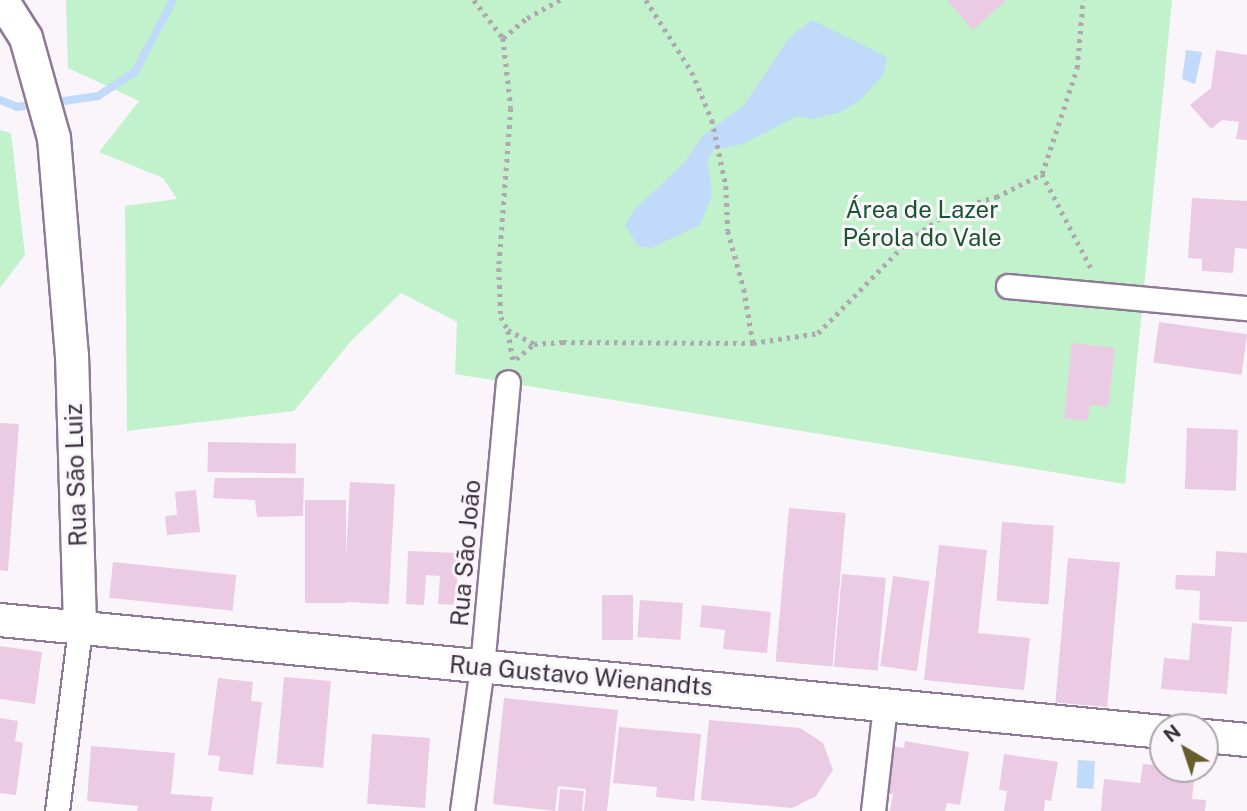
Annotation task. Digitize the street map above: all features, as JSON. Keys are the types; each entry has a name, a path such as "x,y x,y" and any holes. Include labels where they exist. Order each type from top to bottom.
{"main road":[{"name":"Rua São Luiz","path":"2,0 26,38 41,80 54,138 72,355 80,628"},
{"name":"Rua Gustavo Wienandts","path":"0,620 1149,731"},
{"path":"1219,737 1247,740"}],"street":[{"path":"1008,286 1247,308"},
{"name":"Rua São João","path":"462,811 482,667 510,372"},
{"name":"Rua São Luiz","path":"57,811 80,628"},
{"path":"873,811 884,706"}],"path":[{"path":"474,0 503,38 511,108 499,268 501,317 508,330 510,372"},
{"path":"503,38 560,0"},
{"path":"646,0 692,72 712,120 720,153 727,231 744,289 753,343"},
{"path":"508,330 534,344 617,340 753,343 818,333 909,240 953,209 996,197 1042,174 1077,68 1083,0"},
{"path":"1042,174 1094,275 1130,298"},
{"path":"510,372 534,344"}],"green space":[{"name":"Área de Lazer Pérola do Vale","path":"66,0 1172,0 1125,484 455,374 457,322 401,293 351,341 294,411 127,431 125,206 177,199 163,178 99,152 139,101 68,68"},
{"path":"0,130 11,133 25,255 0,288"}],"water":[{"path":"812,20 887,57 883,75 861,99 841,112 813,119 797,116 743,144 713,150 708,160 712,196 700,225 651,248 638,246 625,225 634,210 684,163 703,135 744,105 789,38"},
{"path":"1186,50 1202,52 1195,84 1182,79"},
{"path":"1078,760 1095,761 1094,789 1077,788"}],"building":[{"path":"947,0 1006,0 973,30"},
{"path":"1216,50 1247,55 1247,140 1236,139 1239,122 1222,120 1211,129 1190,105 1211,88"},
{"path":"1192,198 1247,201 1247,249 1235,248 1233,273 1202,271 1202,259 1188,258"},
{"path":"1159,322 1247,334 1241,375 1153,363"},
{"path":"1072,343 1115,348 1108,407 1090,405 1088,421 1064,418"},
{"path":"0,423 19,424 8,571 0,570"},
{"path":"1187,428 1238,430 1236,491 1185,489"},
{"path":"208,442 296,444 295,474 207,472"},
{"path":"215,478 304,478 303,516 257,517 255,500 213,498"},
{"path":"350,482 395,484 389,604 344,602"},
{"path":"196,490 200,532 167,535 165,516 177,515 175,492"},
{"path":"305,500 346,500 346,603 305,603"},
{"path":"789,508 846,513 832,666 776,661"},
{"path":"1002,522 1054,526 1048,604 996,601"},
{"path":"939,545 987,550 978,633 1030,638 1024,690 924,680"},
{"path":"408,551 458,553 456,605 438,604 440,576 426,575 424,605 406,604"},
{"path":"1216,551 1247,553 1247,622 1199,620 1200,591 1175,589 1176,575 1215,576"},
{"path":"1068,558 1120,563 1107,707 1055,702"},
{"path":"113,562 236,575 233,611 109,598"},
{"path":"842,574 886,578 878,670 834,667"},
{"path":"893,576 930,581 917,671 880,666"},
{"path":"602,595 633,595 633,640 602,640"},
{"path":"640,600 683,603 680,640 637,637"},
{"path":"702,605 771,612 767,653 723,649 725,630 700,627"},
{"path":"1192,623 1232,627 1227,694 1161,689 1164,658 1189,660"},
{"path":"0,646 42,652 35,704 0,699"},
{"path":"284,677 331,681 323,768 276,764"},
{"path":"218,678 253,682 251,701 262,702 253,775 218,771 220,756 208,755"},
{"path":"504,698 618,710 607,811 584,811 586,789 558,786 555,811 493,804"},
{"path":"0,718 18,721 15,741 23,743 16,795 0,793"},
{"path":"709,720 800,728 823,743 833,770 816,796 792,808 701,800"},
{"path":"619,727 701,734 694,801 656,797 657,787 613,783"},
{"path":"372,734 430,738 425,808 367,804"},
{"path":"905,741 969,752 960,805 947,803 945,811 890,811 893,794 879,792 892,746 904,748"},
{"path":"91,746 175,753 171,794 213,797 211,811 137,811 138,806 87,801"},
{"path":"1004,754 1058,762 1051,801 1045,800 1044,811 1004,811 1007,791 999,790"},
{"path":"1143,764 1149,765 1149,783 1194,783 1192,799 1206,800 1205,811 1101,811 1104,779 1140,783"},
{"path":"560,789 584,791 582,811 558,811"}],"waterway":[{"path":"50,103 98,96 135,72 173,0"},
{"path":"0,100 17,107 37,104"}]}
